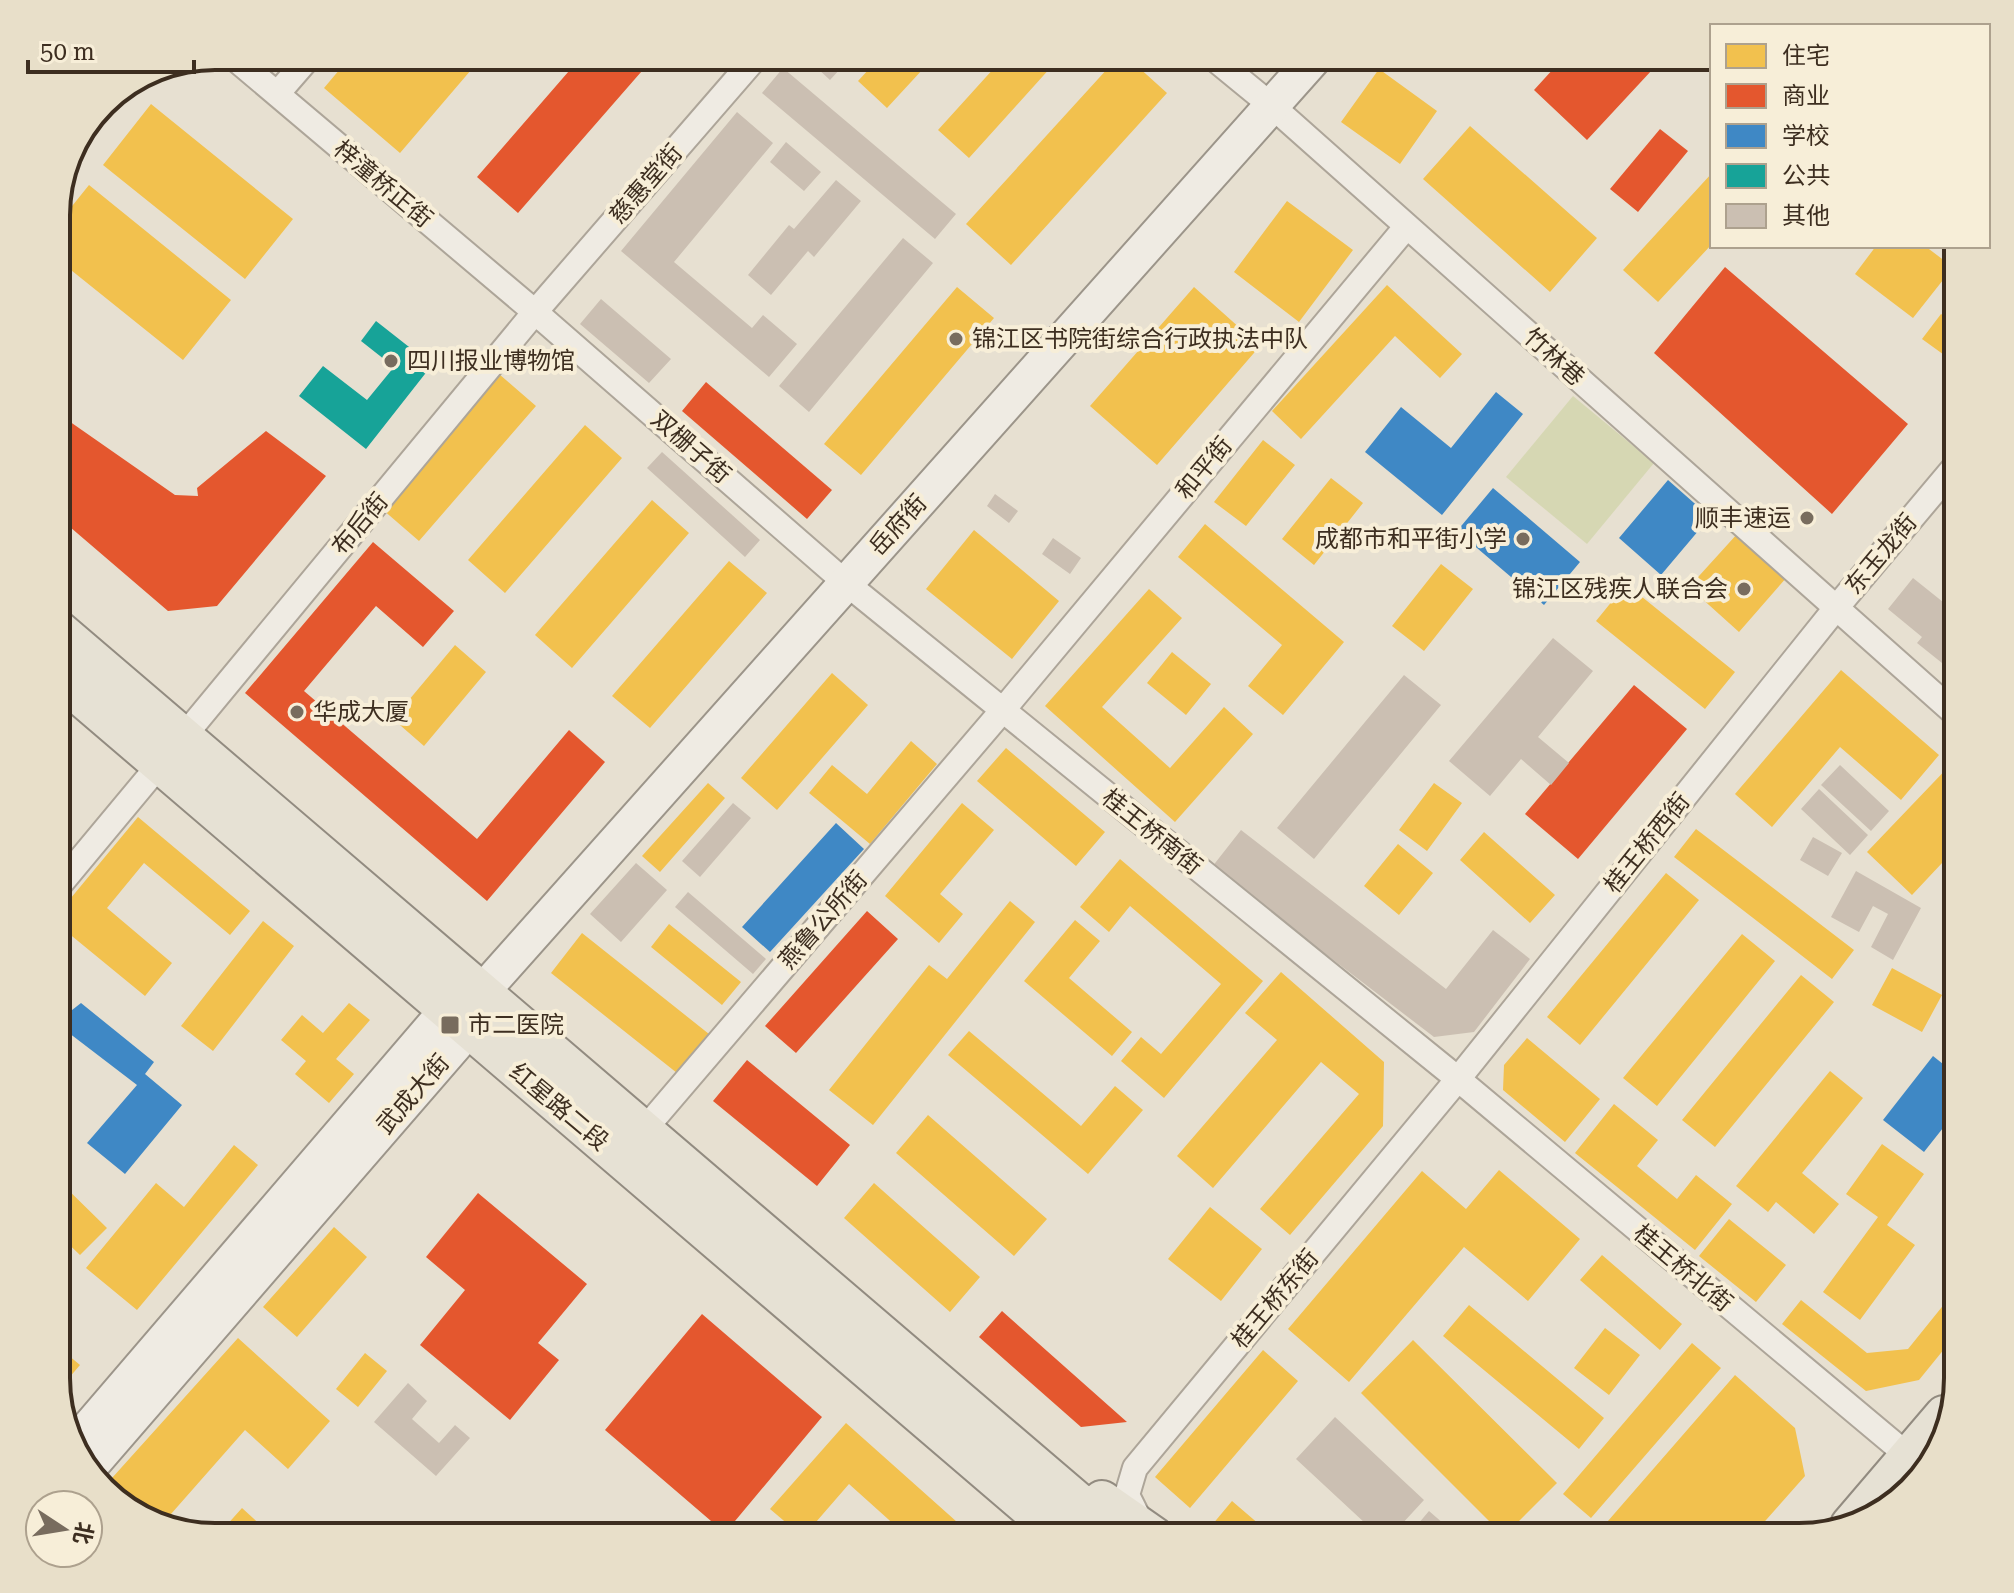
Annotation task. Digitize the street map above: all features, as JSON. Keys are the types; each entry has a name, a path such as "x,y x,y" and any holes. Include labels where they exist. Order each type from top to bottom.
{"main road":[{"name":"红星路二段","path":"70,643 172,750 457,1020 1047,1523"},
{"name":"红星路二段","path":"70,684 172,750 480,994 990,1425 1121,1523"},
{"name":"红星路二段","path":"990,1425 1121,1523"},
{"path":"1876,1501 1916,1463 1930,1438"}],"street":[{"name":"梓潼桥正街","path":"249,70 535,312"},
{"path":"277,94 298,70"},
{"name":"慈惠堂街","path":"535,312 745,70"},
{"name":"竹林巷","path":"1228,70 1944,704"},
{"name":"岳府街","path":"480,994 1304,70"},
{"name":"和平街","path":"1002,711 1407,226"},
{"name":"双栅子街","path":"535,312 846,583"},
{"name":"布后街","path":"70,872 535,312"},
{"name":"东玉龙街","path":"1836,608 1944,480"},
{"name":"桂王桥南街","path":"846,583 1458,1079"},
{"name":"桂王桥西街","path":"1458,1079 1836,608"},
{"name":"燕鲁公所街","path":"644,1130 1002,711"},
{"name":"武成大街","path":"82,1435 480,994"},
{"name":"武成大街","path":"96,1460 457,1020"},
{"name":"桂王桥北街","path":"1458,1079 1916,1463"},
{"name":"桂王桥东街","path":"1132,1523 1135,1516 1127,1495 1135,1468 1458,1079"}],"green space":[{"path":"1573,396 1654,463 1587,544 1506,477"}],"building: 住宅":[{"path":"339,70 471,70 400,153 324,88"},
{"path":"868,70 922,70 887,108 858,81"},
{"path":"992,70 1048,70 969,158 938,130"},
{"path":"1106,70 1142,70 1167,93 1011,265 966,224"},
{"path":"1378,70 1437,111 1400,164 1341,122"},
{"path":"151,104 293,219 245,279 103,165"},
{"path":"1470,126 1597,238 1550,292 1423,179"},
{"path":"1710,175 1710,246 1658,302 1623,270"},
{"path":"89,185 231,300 183,360 70,269 70,209"},
{"path":"1287,201 1353,250 1299,322 1234,272"},
{"path":"1874,248 1928,248 1944,260 1944,281 1913,318 1855,274"},
{"path":"1387,285 1462,354 1440,378 1395,336 1301,439 1272,411"},
{"path":"957,287 994,318 861,475 824,444"},
{"path":"1194,287 1260,346 1157,465 1090,406"},
{"path":"1941,314 1944,316 1944,355 1922,339"},
{"path":"499,374 536,406 419,541 382,509"},
{"path":"585,425 622,458 505,593 468,560"},
{"path":"1263,440 1295,465 1246,526 1214,502"},
{"path":"1331,478 1363,503 1314,565 1282,539"},
{"path":"652,500 689,533 572,668 535,635"},
{"path":"1205,524 1344,642 1283,715 1248,686 1282,645 1178,557"},
{"path":"974,530 1059,601 1012,659 926,589"},
{"path":"1738,533 1787,577 1739,632 1689,587"},
{"path":"729,561 767,593 650,728 612,696"},
{"path":"1441,564 1473,589 1424,651 1392,626"},
{"path":"1626,584 1735,672 1705,709 1596,621"},
{"path":"1149,589 1182,618 1102,707 1170,768 1224,707 1253,734 1175,822 1045,706"},
{"path":"455,645 486,672 424,746 393,719"},
{"path":"1172,652 1211,684 1186,715 1147,683"},
{"path":"1841,670 1939,755 1901,800 1840,747 1772,827 1735,794"},
{"path":"832,673 868,705 777,810 741,778"},
{"path":"911,741 937,764 870,844 809,793 832,765 867,794"},
{"path":"1006,748 1105,832 1076,866 977,781"},
{"path":"1944,771 1944,861 1912,895 1867,852"},
{"path":"708,783 725,798 660,872 642,856"},
{"path":"1434,783 1462,803 1427,851 1399,830"},
{"path":"962,803 994,830 940,894 963,914 939,943 885,896"},
{"path":"138,817 250,911 230,935 144,863 107,908 172,963 145,996 70,934 70,899"},
{"path":"1696,829 1854,950 1832,979 1674,857"},
{"path":"1484,832 1555,895 1530,923 1460,860"},
{"path":"1398,844 1433,873 1399,915 1364,886"},
{"path":"1120,859 1263,981 1164,1098 1121,1061 1141,1037 1161,1054 1221,984 1130,906 1109,932 1080,907"},
{"path":"1666,873 1699,900 1580,1045 1547,1017"},
{"path":"1010,901 1035,922 873,1125 829,1090 929,965 947,979"},
{"path":"1075,920 1100,941 1069,978 1132,1032 1112,1056 1024,981"},
{"path":"263,921 294,946 213,1051 181,1026"},
{"path":"669,924 741,982 722,1005 651,947"},
{"path":"582,933 709,1034 677,1073 551,973"},
{"path":"1742,934 1775,961 1657,1106 1623,1078"},
{"path":"1892,968 1942,995 1922,1032 1872,1005"},
{"path":"1281,972 1384,1062 1383,1126 1290,1235 1260,1209 1359,1094 1321,1062 1213,1188 1177,1156 1277,1040 1245,1013"},
{"path":"1801,975 1834,1002 1715,1147 1682,1120"},
{"path":"349,1003 370,1020 336,1059 354,1074 329,1103 295,1074 306,1061 281,1040 302,1015 323,1033"},
{"path":"969,1031 1081,1126 1115,1086 1143,1110 1088,1174 948,1055"},
{"path":"1527,1038 1600,1099 1565,1142 1503,1090 1504,1065"},
{"path":"1830,1071 1863,1098 1802,1173 1839,1204 1814,1234 1776,1202 1768,1212 1736,1186"},
{"path":"1614,1104 1658,1140 1637,1166 1677,1199 1696,1175 1732,1204 1695,1250 1575,1153"},
{"path":"928,1115 1047,1219 1014,1256 896,1153"},
{"path":"1882,1144 1924,1174 1887,1225 1915,1245 1860,1320 1823,1292 1878,1217 1846,1194"},
{"path":"234,1145 258,1165 137,1310 86,1268 156,1183 184,1207"},
{"path":"1499,1170 1580,1239 1528,1301 1464,1247 1349,1382 1288,1329 1422,1171 1466,1209"},
{"path":"874,1183 980,1277 950,1312 844,1218"},
{"path":"70,1192 107,1228 80,1255 70,1245"},
{"path":"1210,1207 1262,1249 1221,1301 1168,1259"},
{"path":"1729,1219 1786,1265 1756,1302 1699,1256"},
{"path":"334,1227 367,1257 297,1337 263,1307"},
{"path":"1602,1255 1682,1324 1660,1350 1580,1280"},
{"path":"1801,1300 1867,1353 1908,1349 1944,1304 1944,1349 1919,1380 1866,1391 1782,1324"},
{"path":"1469,1305 1604,1418 1579,1449 1443,1336"},
{"path":"1605,1328 1640,1355 1609,1395 1574,1368"},
{"path":"238,1338 330,1421 288,1469 245,1430 171,1514 173,1516 143,1504 113,1480"},
{"path":"1413,1340 1557,1483 1517,1523 1491,1523 1361,1393"},
{"path":"1692,1343 1721,1368 1591,1518 1563,1494"},
{"path":"1263,1350 1298,1381 1190,1508 1155,1477"},
{"path":"365,1353 387,1371 358,1407 336,1389"},
{"path":"70,1357 80,1365 70,1377"},
{"path":"1735,1375 1795,1428 1805,1476 1763,1523 1606,1523"},
{"path":"846,1423 958,1523 892,1523 849,1484 815,1523 786,1523 770,1509"},
{"path":"1232,1501 1258,1523 1214,1523"},
{"path":"242,1508 259,1523 229,1523"}],"building: 商业":[{"path":"570,70 643,70 518,213 477,177"},
{"path":"1552,70 1652,70 1587,140 1534,90"},
{"path":"1660,129 1688,151 1638,212 1610,189"},
{"path":"1725,267 1908,424 1832,514 1654,353"},
{"path":"706,382 832,490 807,519 682,411"},
{"path":"70,422 175,495 198,496 197,488 266,431 326,476 217,606 168,611 70,527"},
{"name":"华成大厦","path":"373,542 454,611 423,647 376,606 304,691 477,839 569,730 605,762 487,901 245,693"},
{"path":"1634,685 1687,729 1578,859 1525,814"},
{"path":"867,911 898,939 796,1053 765,1026"},
{"path":"747,1060 850,1145 817,1186 713,1101"},
{"path":"478,1193 587,1284 538,1343 559,1360 510,1420 420,1345 465,1290 426,1257"},
{"path":"1002,1311 1127,1422 1081,1427 979,1337"},
{"path":"702,1314 822,1417 733,1523 713,1523 605,1430"}],"building: 学校":[{"path":"1496,392 1523,414 1442,515 1365,452 1401,407 1451,448"},
{"path":"1668,480 1710,517 1661,575 1619,538"},
{"path":"1493,488 1580,562 1544,605 1457,531"},
{"path":"836,823 864,849 770,952 742,927"},
{"path":"81,1003 154,1062 145,1074 182,1105 125,1174 87,1143 137,1085 70,1034 70,1012"},
{"path":"1933,1056 1944,1065 1944,1127 1924,1152 1883,1120"}],"building: 公共":[{"path":"376,321 432,365 366,449 299,396 323,366 367,400 394,367 361,341"}],"building: 其他":[{"path":"781,70 785,70 956,214 935,239 762,93"},
{"path":"819,70 839,70 830,80"},
{"path":"737,112 773,143 674,262 752,328 763,315 797,344 769,377 621,251"},
{"path":"786,142 821,172 804,191 770,162"},
{"path":"836,180 861,201 814,257 808,251 771,295 748,275 789,225 794,229"},
{"path":"903,238 933,263 809,412 779,386"},
{"path":"601,299 671,359 649,383 580,324"},
{"path":"662,452 760,540 745,557 647,468"},
{"path":"995,494 1018,511 1009,523 987,506"},
{"path":"1053,538 1081,558 1070,574 1042,554"},
{"path":"1913,578 1944,603 1944,665 1917,643 1922,637 1888,609"},
{"path":"1553,638 1593,671 1538,737 1569,763 1551,785 1521,759 1490,796 1449,761"},
{"path":"1404,675 1441,705 1314,859 1277,828"},
{"path":"1840,765 1889,811 1871,831 1821,785"},
{"path":"1819,789 1868,835 1850,855 1801,809"},
{"path":"733,803 751,818 700,877 682,861"},
{"path":"1241,830 1446,989 1493,930 1530,959 1474,1032 1434,1037 1212,867"},
{"path":"1813,837 1842,853 1828,876 1800,860"},
{"path":"636,863 667,890 621,942 590,914"},
{"path":"1856,871 1921,908 1893,960 1871,947 1888,914 1873,906 1859,932 1831,917"},
{"path":"688,892 766,959 753,974 675,907"},
{"path":"408,1383 427,1401 412,1419 439,1443 455,1425 470,1438 436,1476 374,1422"},
{"path":"1335,1417 1424,1500 1403,1523 1365,1523 1296,1459"},
{"path":"1429,1511 1443,1523 1419,1523"}],"place":[{"name":"锦江区书院街综合行政执法中队","path":"956,339"},
{"name":"四川报业博物馆","path":"391,361"},
{"name":"顺丰速运","path":"1807,518"},
{"name":"成都市和平街小学","path":"1523,539"},
{"name":"锦江区残疾人联合会","path":"1744,589"},
{"name":"华成大厦","path":"297,712"},
{"name":"市二医院","path":"450,1025"}]}
